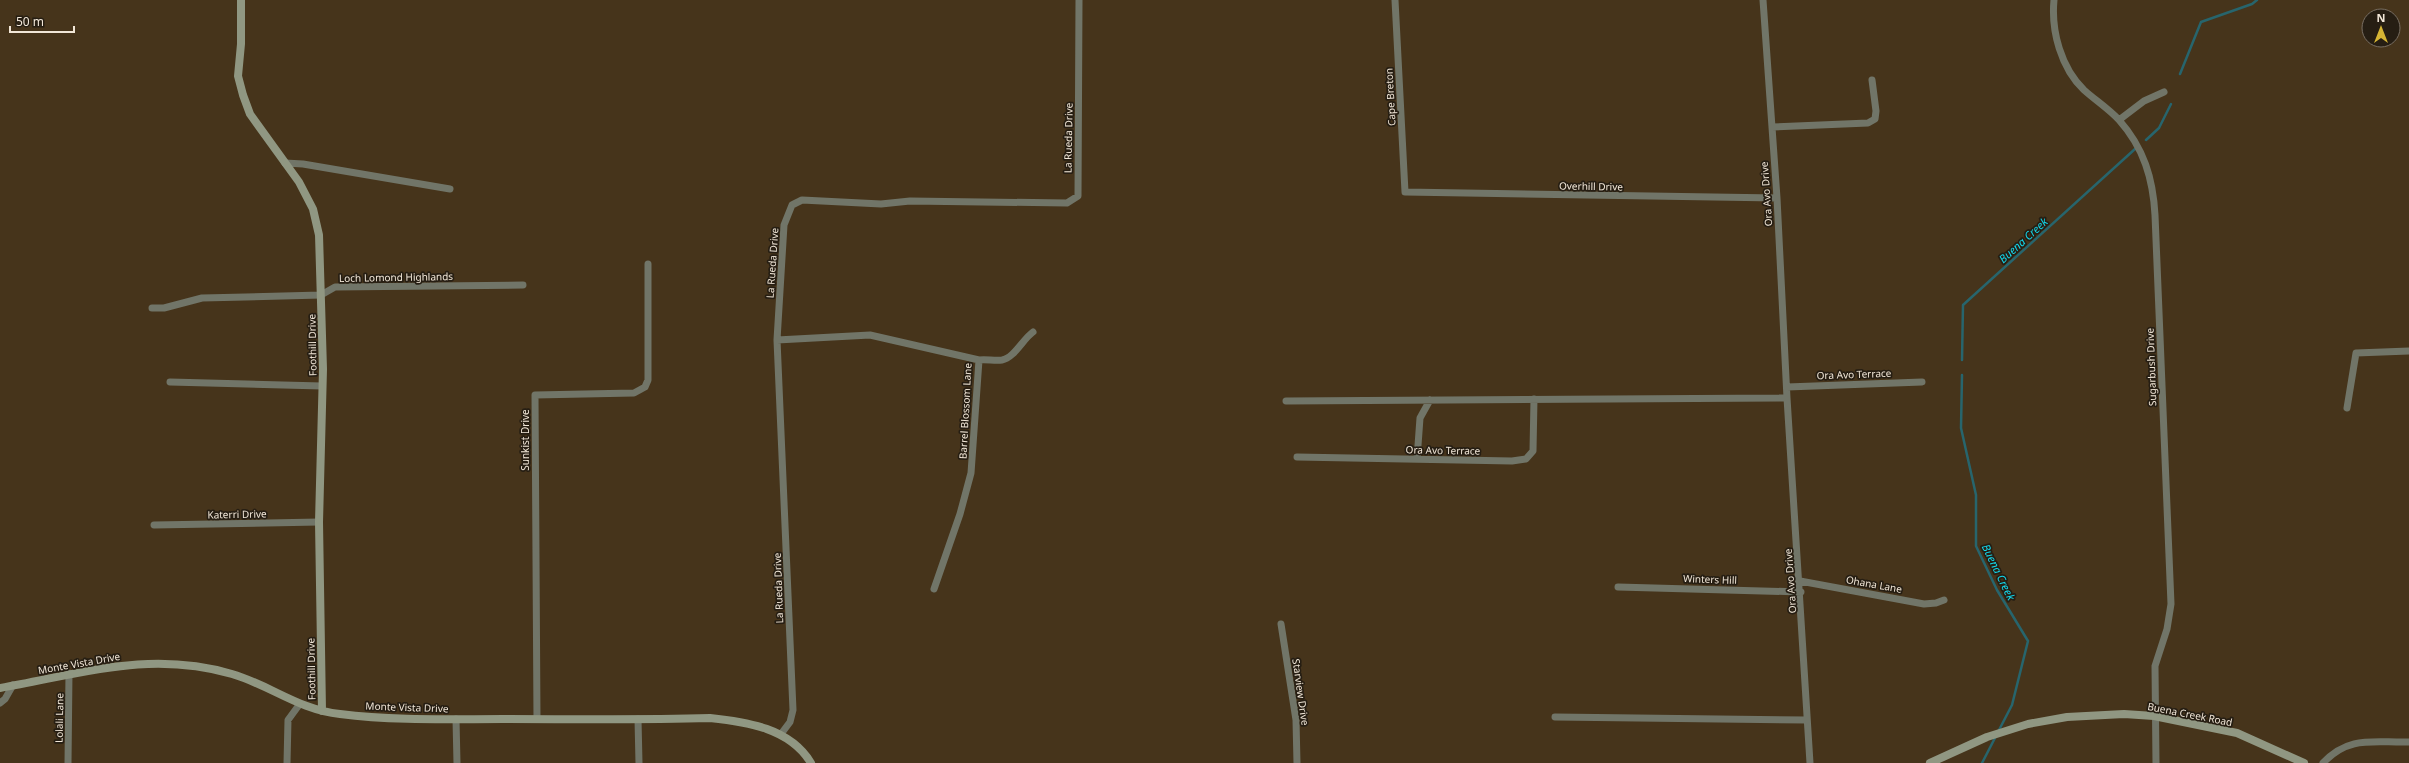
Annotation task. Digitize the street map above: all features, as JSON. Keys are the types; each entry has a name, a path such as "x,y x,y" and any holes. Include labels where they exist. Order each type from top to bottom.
{"main road":[{"name":"Foothill Drive","path":"241,0 241,44 238,76 243,94 250,114 300,182 313,210 319,235 322,386 319,522 322,711"},
{"name":"Monte Vista Drive","path":"0,688 69,674 140,663 188,664 233,674 299,705 341,714 456,719 710,718 749,722 781,734 806,754 811,763"},
{"name":"Buena Creek Road","path":"1930,763 1991,736 2028,724 2067,717 2124,714 2154,716 2237,733 2304,763"}],"street":[{"name":"La Rueda Drive","path":"781,734 790,722 793,710 777,340 784,225 792,205 796,201 881,204 910,201 1067,203 1075,199 1078,196 1079,0"},
{"name":"Cape Breton","path":"1395,0 1405,192"},
{"name":"Ora Avo Drive","path":"1763,0 1777,198 1787,398 1801,592 1810,763"},
{"name":"Sugarbush Drive","path":"2054,0 2057,39 2072,75 2084,90 2119,120 2137,145 2147,164 2152,180 2156,215 2171,604 2167,629 2155,666 2154,716 2156,763"},
{"path":"1772,126 1868,123 1875,119 1876,111 1872,80"},
{"path":"2119,120 2144,101 2164,92"},
{"path":"285,163 303,164 450,189"},
{"name":"Overhill Drive","path":"1405,192 1777,198"},
{"name":"Sunkist Drive","path":"537,719 535,395 634,393 645,387 648,380 648,264"},
{"name":"Loch Lomond Highlands","path":"152,308 164,308 202,298 321,295 335,287 523,285"},
{"path":"979,360 1003,360 1013,353 1033,332"},
{"name":"Barrel Blossom Lane","path":"777,340 870,335 979,360 971,473 960,514 934,589"},
{"path":"2347,408 2356,353 2409,352"},
{"path":"170,382 322,386"},
{"name":"Ora Avo Terrace","path":"1787,387 1922,382"},
{"path":"1286,401 1787,398"},
{"name":"Ora Avo Terrace","path":"1297,457 1512,461 1526,459 1533,451 1534,399"},
{"path":"1417,459 1420,418 1430,400"},
{"name":"Katerri Drive","path":"154,525 319,522"},
{"name":"Ohana Lane","path":"1800,581 1924,604 1936,603 1944,600"},
{"name":"Winters Hill","path":"1618,587 1801,592"},
{"name":"Starview Drive","path":"1281,624 1296,720 1297,763"},
{"name":"Lolali Lane","path":"68,763 69,674"},
{"path":"0,703 5,699 13,686"},
{"path":"287,763 288,720 299,705"},
{"path":"1555,717 1807,720"},
{"path":"456,719 456,763"},
{"path":"638,719 639,763"},
{"path":"2323,763 2335,750 2356,742 2409,742"}],"waterway":[{"name":"Buena Creek","path":"2180,74 2201,22 2252,4 2257,0"},
{"name":"Buena Creek","path":"2146,140 2159,128 2171,104"},
{"name":"Buena Creek","path":"1962,360 1963,305 2135,149"},
{"name":"Buena Creek","path":"1962,375 1961,428 1976,495 1976,546 1997,590 2028,641 2012,705 1999,730"},
{"name":"Buena Creek","path":"1982,763 1996,736"}]}
